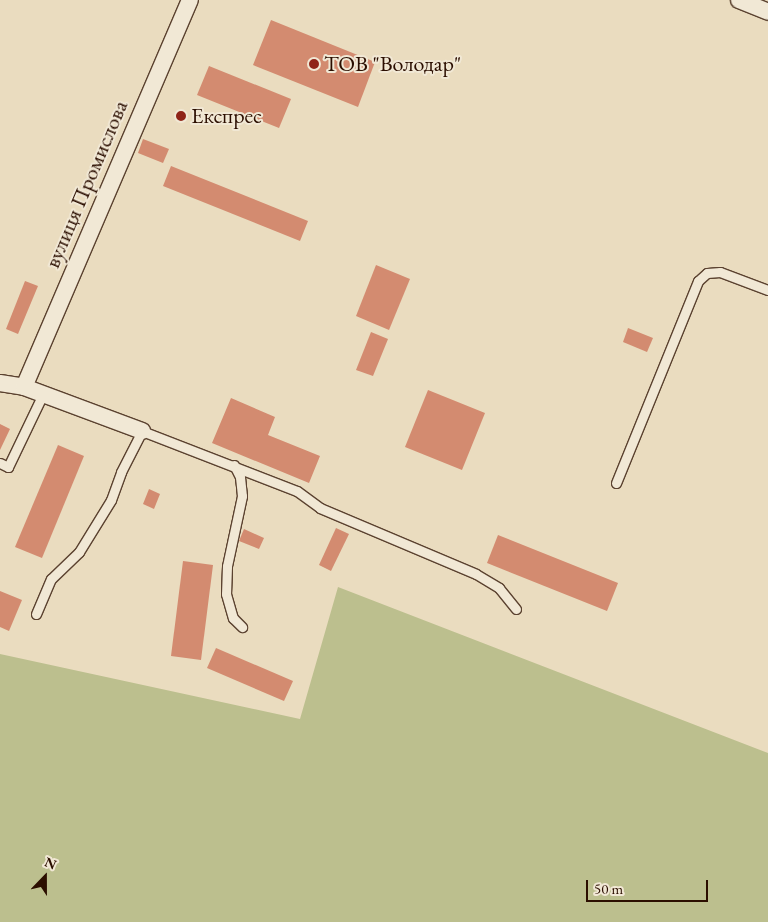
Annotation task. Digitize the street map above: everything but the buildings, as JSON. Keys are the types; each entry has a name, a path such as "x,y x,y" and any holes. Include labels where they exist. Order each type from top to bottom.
{"street":[{"name":"вулиця Промислова","path":"24,387 190,0"},
{"path":"739,0 768,12"},
{"path":"0,383 24,387 142,431"}],"lane":[{"path":"616,483 698,281 707,273 720,272 768,290"},
{"path":"0,463 8,466 43,394"},
{"path":"36,614 51,579 82,548 110,500 120,472 142,431 234,465 297,492 320,508 484,578 505,594 516,609"},
{"path":"234,465 240,477 242,496 227,566 226,594 233,618 242,627"}],"green space":[{"path":"338,587 768,753 768,922 0,922 0,654 300,719"}],"place":[{"name":"ТОВ \"Володар\"","path":"314,64"},
{"name":"Експрес","path":"181,116"}]}
